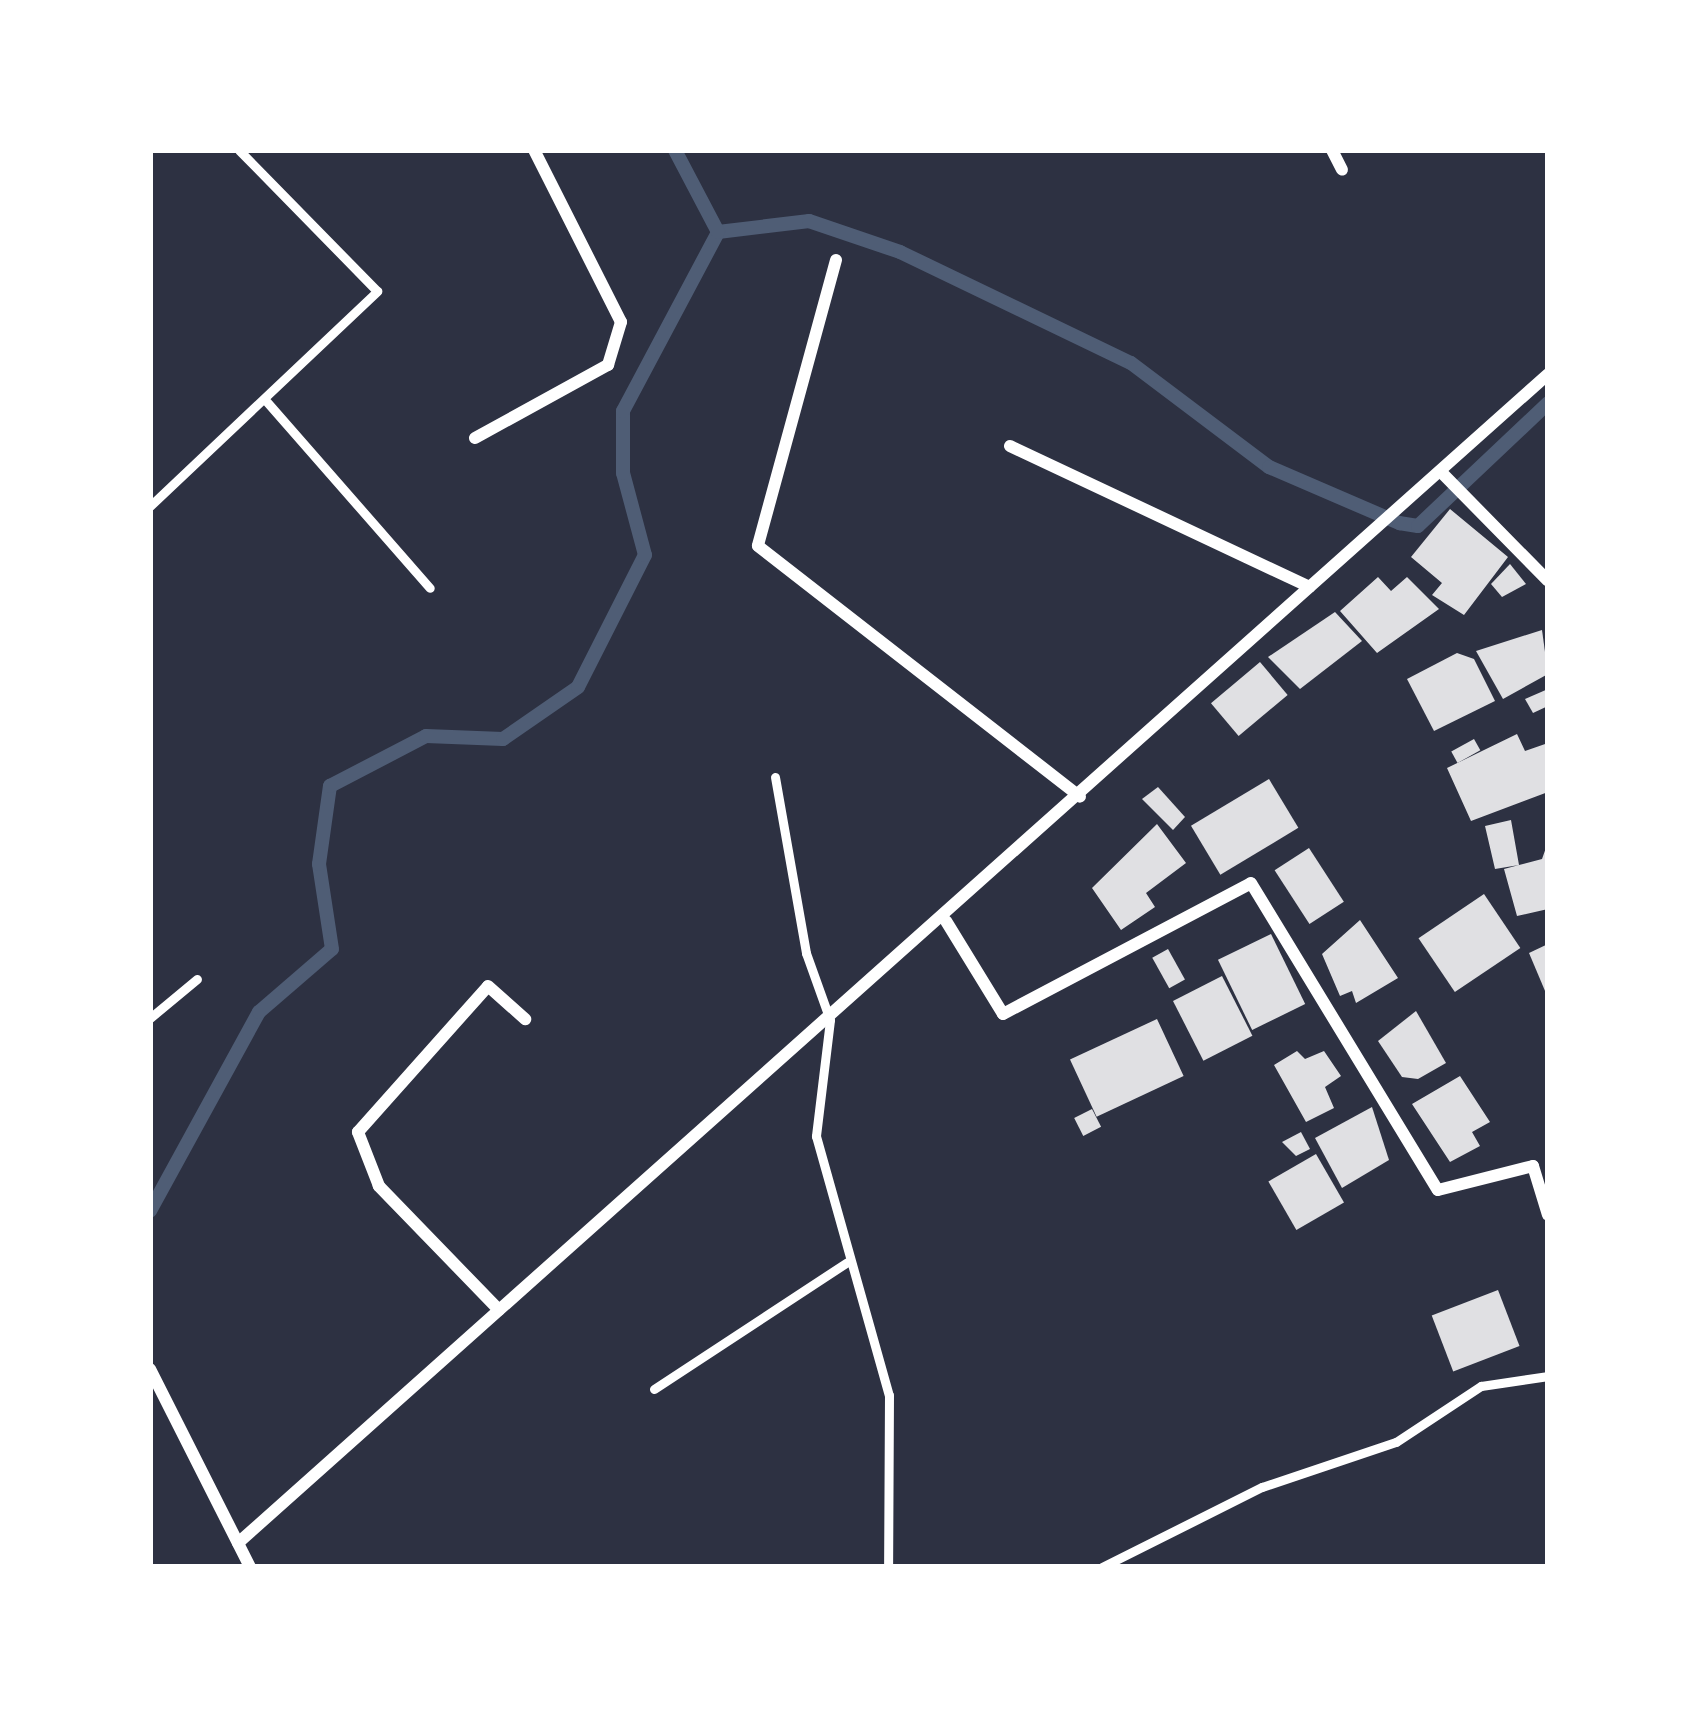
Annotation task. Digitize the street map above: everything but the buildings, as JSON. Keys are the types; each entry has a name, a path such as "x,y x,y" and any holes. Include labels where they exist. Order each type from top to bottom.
{"street":[{"path":"475,437 608,365 621,322 533,150"},
{"path":"1332,150 1342,170"},
{"path":"836,260 758,546 1080,797"},
{"path":"238,1543 946,921 1310,587 1445,477 1548,374"},
{"path":"1010,446 1310,587"},
{"path":"1445,477 1548,580"},
{"path":"946,921 1003,1014 1251,883 1438,1190 1533,1166 1548,1156"},
{"path":"500,1310 379,1186 358,1132 488,986 525,1019"},
{"path":"1533,1166 1548,1215"},
{"path":"150,1369 250,1567"}],"lane":[{"path":"150,506 267,402 377,291 239,150"},
{"path":"267,402 430,588"},
{"path":"775,777 806,953 830,1020 816,1136 847,1262 889,1395 888,1567"},
{"path":"150,1018 197,979"},
{"path":"654,1389 847,1262"},
{"path":"1102,1567 1262,1487 1396,1442 1480,1386 1548,1376"}],"waterway":[{"path":"150,1211 259,1012 332,949 319,864 330,786 426,736 503,739 578,687 645,555 623,473 623,411 718,232 675,150"},
{"path":"718,232 809,221 900,252 1131,363 1269,467 1399,523 1418,526 1548,403"}]}
